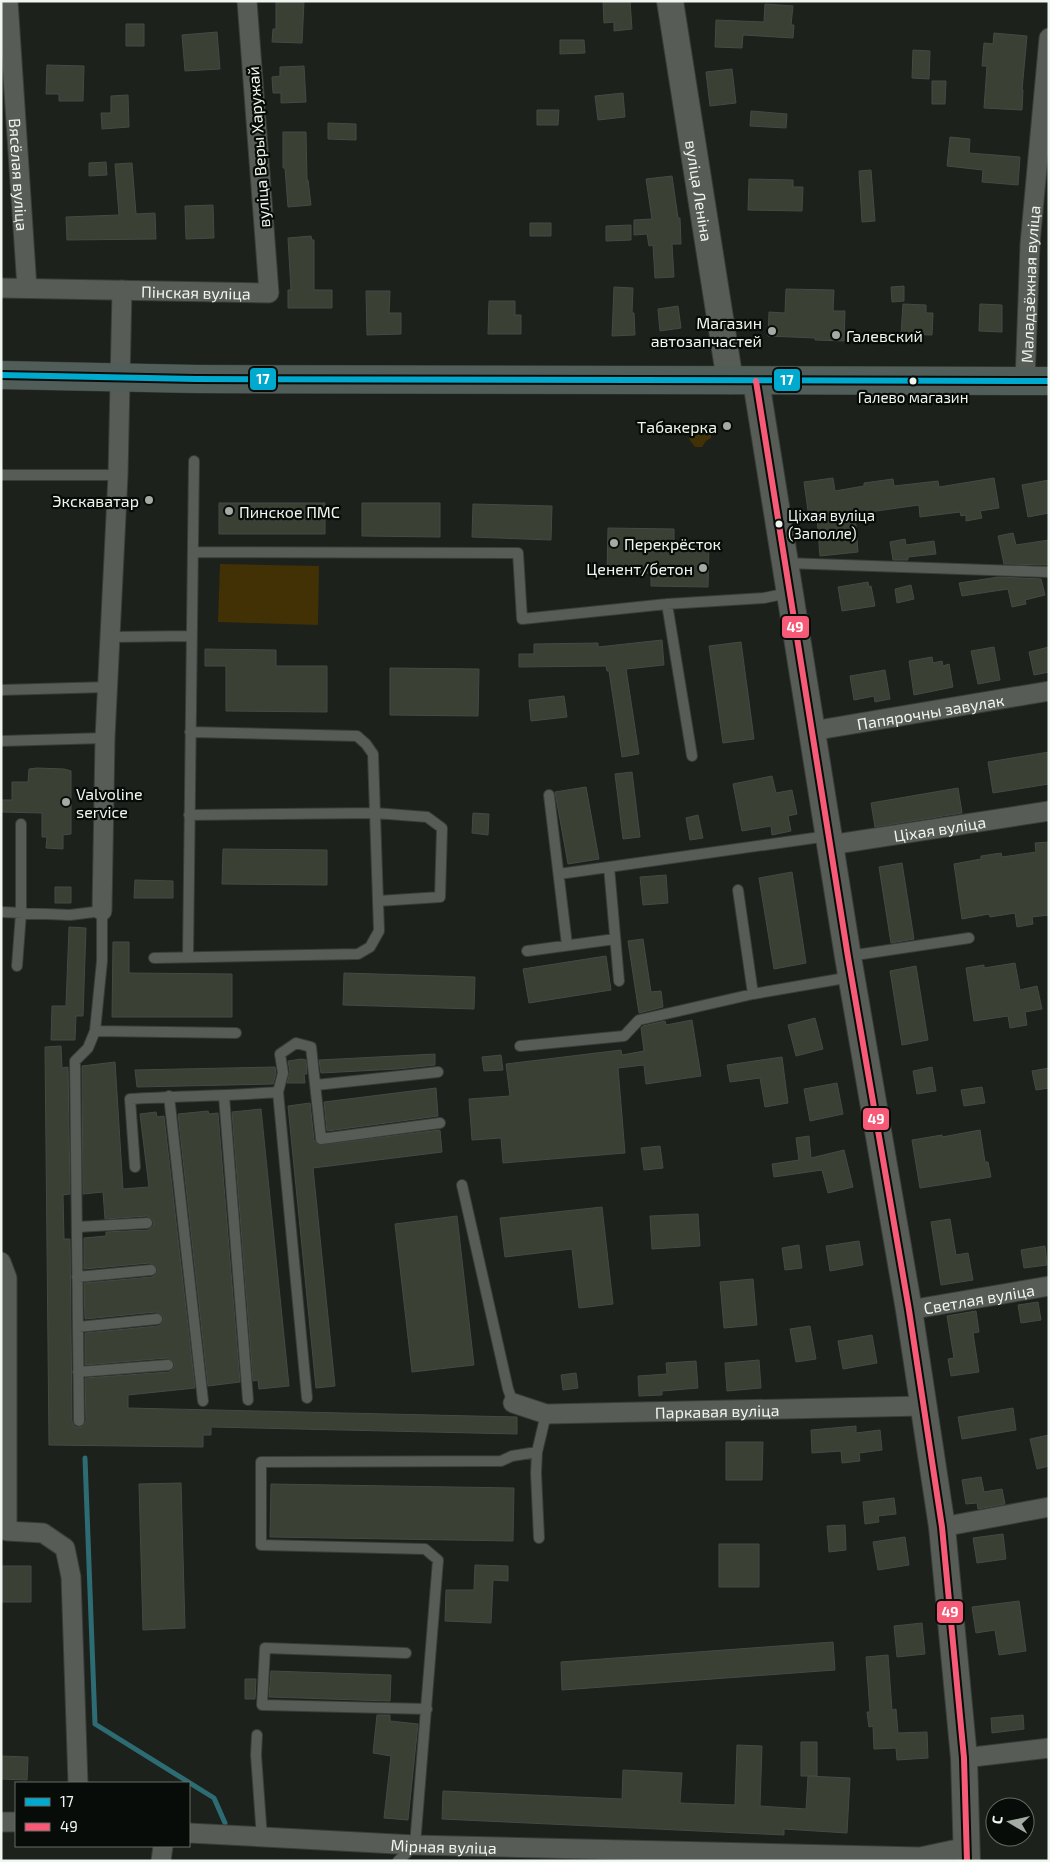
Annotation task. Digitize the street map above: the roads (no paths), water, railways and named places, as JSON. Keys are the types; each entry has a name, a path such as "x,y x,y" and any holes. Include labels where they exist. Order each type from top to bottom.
{"main road":[{"path":"1,375 121,378 1037,381"}],"street":[{"name":"Вясёлая вуліца","path":"8,1 27,288"},
{"name":"вуліца Веры Харужай","path":"248,1 270,293"},
{"name":"вуліца Леніна","path":"670,1 743,381 761,412 785,563"},
{"name":"Маладзёжная вуліца","path":"1037,381 1030,244 1049,38"},
{"name":"Пінская вуліца","path":"1,288 270,293"},
{"name":"Пінская вуліца","path":"102,911 105,738 118,475 122,290"},
{"path":"785,563 850,967 909,1310 942,1527 964,1758 967,1854"},
{"name":"Папярочны завулак","path":"812,731 1049,692"},
{"name":"Ціхая вуліца","path":"830,840 1049,811"},
{"path":"1,1262 7,1278 4,1531 43,1533 65,1548 71,1577 78,1782"},
{"name":"Светлая вуліца","path":"909,1310 1049,1286"},
{"name":"Паркавая вуліца","path":"513,1403 546,1414 923,1406"},
{"path":"942,1527 1049,1507"},
{"path":"964,1758 1049,1748"},
{"path":"1,1822 15,1822"},
{"name":"Мірная вуліца","path":"190,1833 415,1845 920,1857 967,1854"},
{"path":"162,1847 162,1861"}],"lane":[{"path":"188,957 194,461"},
{"path":"1,475 118,475"},
{"path":"192,552 518,553 522,619 667,604 764,598 790,592"},
{"path":"785,563 1049,572"},
{"path":"667,604 692,756"},
{"path":"110,637 191,636"},
{"path":"1,690 108,687"},
{"path":"154,958 358,954 370,947 379,931 373,754 366,744 357,736 190,732"},
{"path":"1,741 105,738"},
{"path":"549,795 568,946"},
{"path":"189,815 375,813 427,817 442,828 440,897 378,901"},
{"path":"17,966 21,913 21,824"},
{"path":"558,874 830,840"},
{"path":"609,867 619,981"},
{"path":"738,890 753,994"},
{"path":"1,912 70,915 102,911 102,961 95,1032 88,1048 76,1061 79,1421"},
{"path":"520,1046 624,1036 640,1020 753,994 850,967 969,938"},
{"path":"527,951 615,939"},
{"path":"95,1032 236,1033"},
{"path":"307,1398 278,1092 282,1073 280,1054 296,1043 311,1047 321,1138 440,1123"},
{"path":"316,1085 438,1072"},
{"path":"136,1167 130,1099 278,1092"},
{"path":"169,1096 203,1401"},
{"path":"224,1096 248,1400"},
{"path":"462,1184 508,1389 513,1403"},
{"path":"77,1227 147,1223"},
{"path":"77,1277 151,1270"},
{"path":"78,1327 157,1319"},
{"path":"78,1372 168,1365"},
{"path":"539,1538 536,1452 546,1414"},
{"path":"398,1861 415,1845 438,1560 425,1548 261,1545 261,1462 501,1461 512,1456 536,1452"},
{"path":"406,1653 264,1648 262,1705 427,1709"},
{"path":"257,1735 256,1756 262,1838"}],"waterway":[{"path":"85,1458 95,1724 188,1782"},
{"path":"190,1783 214,1798 225,1823"}],"place":[{"name":"Магазин автозапчастей","path":"772,331"},
{"name":"Галевский","path":"836,335"},
{"name":"Галево магазин","path":"913,381"},
{"name":"Табакерка","path":"727,426"},
{"name":"Экскаватар","path":"149,500"},
{"name":"Пинское ПМС","path":"229,511"},
{"name":"Ціхая вуліца (Заполле)","path":"779,524"},
{"name":"Перекрёсток","path":"614,543"},
{"name":"Ценент/бетон","path":"703,568"},
{"name":"Valvoline service","path":"66,802"}]}
